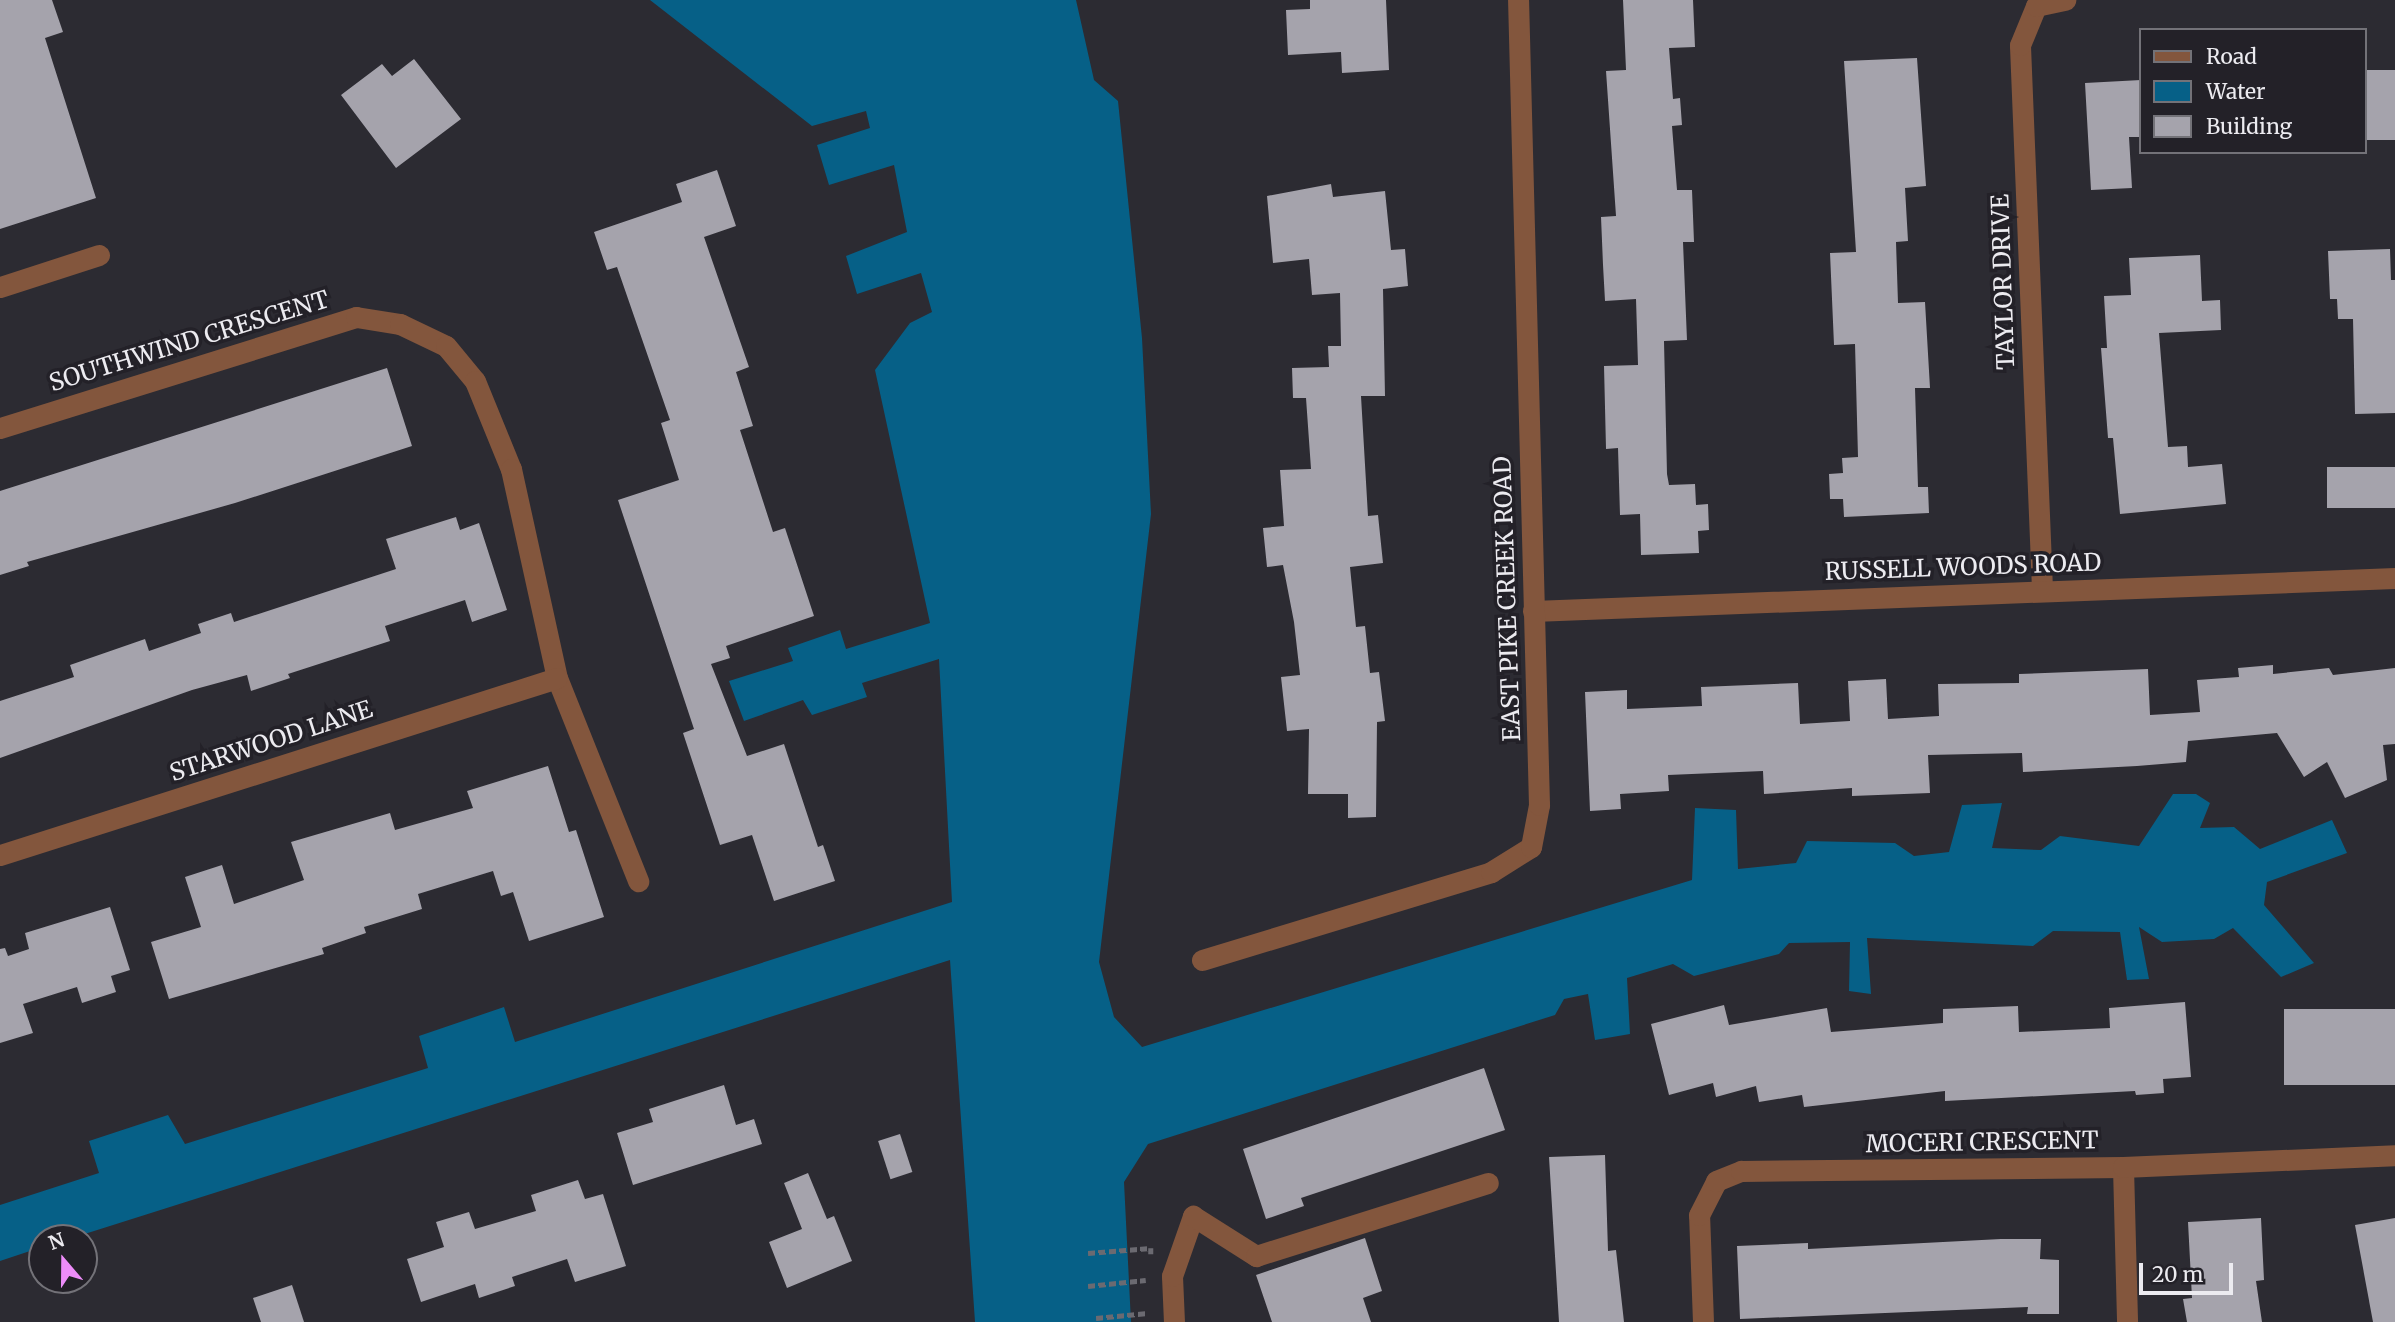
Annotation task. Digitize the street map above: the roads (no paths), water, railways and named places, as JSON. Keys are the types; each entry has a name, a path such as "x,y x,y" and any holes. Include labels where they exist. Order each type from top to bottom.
{"street":[{"name":"EAST PIKE CREEK ROAD","path":"1202,960 1491,872 1531,846 1539,805 1518,0"},
{"name":"TAYLOR DRIVE","path":"2042,589 2020,45 2036,6 2066,0"},
{"path":"0,287 99,255"},
{"name":"SOUTHWIND CRESCENT","path":"0,428 356,317 400,324 446,346 475,381 511,468 557,678 638,881"},
{"name":"RUSSELL WOODS ROAD","path":"1533,611 2042,589 2395,578"},
{"name":"STARWOOD LANE","path":"0,855 557,678"},
{"name":"MOCERI CRESCENT","path":"1703,1322 1699,1215 1716,1181 1734,1174 2123,1167 2395,1155"},
{"path":"2123,1167 2127,1322"},
{"path":"1174,1322 1172,1276 1192,1216 1256,1256 1488,1183"}],"water":[{"path":"650,0 1076,0 1094,80 1118,101 1142,338 1151,514 1099,962 1114,1017 1142,1047 1692,880 1695,808 1736,810 1738,869 1796,863 1807,841 1895,843 1914,856 1949,852 1962,805 2002,803 1992,848 2041,850 2060,836 2139,846 2173,794 2196,794 2210,803 2200,828 2234,827 2260,849 2332,820 2347,853 2267,882 2264,905 2314,963 2281,977 2233,928 2214,939 2162,942 2139,927 2149,979 2127,980 2120,932 2053,931 2033,946 1867,938 1871,994 1849,991 1850,942 1789,943 1779,954 1694,976 1673,964 1627,978 1630,1034 1595,1040 1588,994 1564,999 1555,1015 1148,1144 1124,1182 1131,1322 975,1322 950,960 98,1230 98,1224 28,1224 28,1252 0,1261 0,1205 99,1173 89,1141 168,1115 185,1144 428,1068 419,1036 504,1007 515,1042 952,902 939,659 862,683 867,697 812,715 803,700 744,721 729,681 793,661 788,648 840,630 846,649 930,623 875,370 910,323 932,312 921,273 857,294 846,256 907,232 894,165 829,185 817,145 870,128 866,111 812,126"}]}
